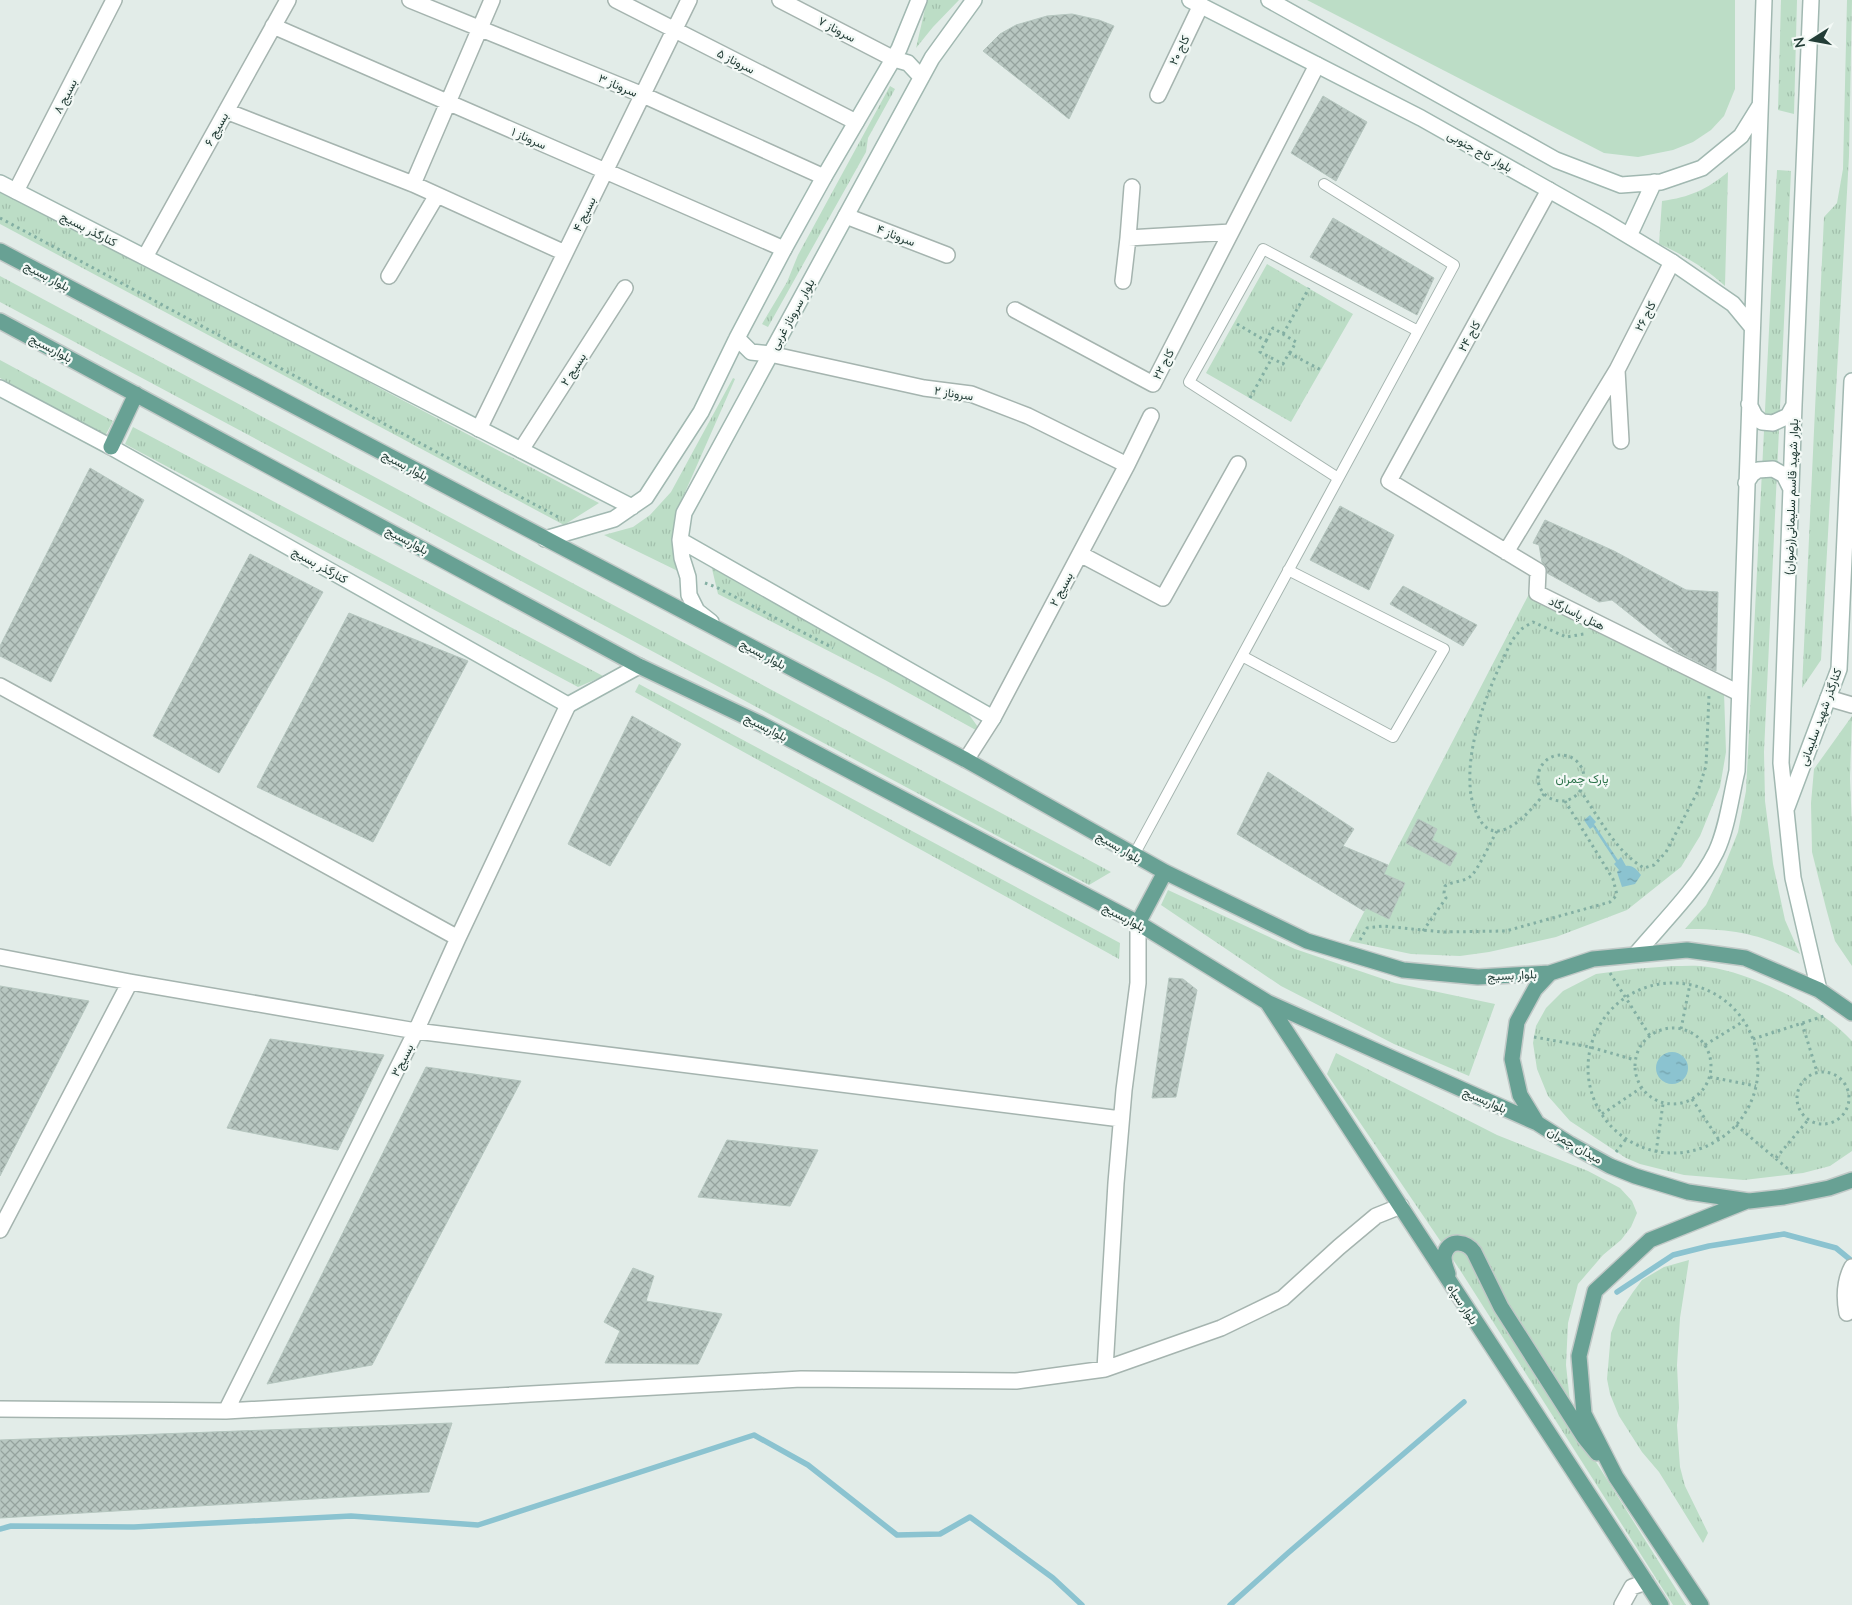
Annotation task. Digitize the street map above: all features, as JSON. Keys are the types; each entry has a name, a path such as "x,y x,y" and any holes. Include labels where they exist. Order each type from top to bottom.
{"main road":[{"name":"بلوار بسیج","path":"0,251 966,760 1164,872 1307,941 1403,970 1478,977 1550,973"},
{"name":"بلواربسیج","path":"0,321 639,666 759,723 1138,924 1267,1002 1537,1123"},
{"path":"111,447 136,394"},
{"path":"1138,924 1164,872"},
{"path":"1550,973 1593,959 1687,950 1745,958 1819,990 1852,1013"},
{"name":"میدان چمران","path":"1550,973 1535,989 1517,1022 1512,1059 1520,1095 1537,1123 1610,1166 1635,1176 1688,1192 1749,1201 1784,1197 1828,1188 1852,1180"},
{"name":"بلوار سپاه","path":"1267,1002 1661,1605"},
{"path":"1616,1477 1584,1414 1579,1356 1595,1291 1650,1240 1749,1201"},
{"path":"1452,1286 1444,1260 1445,1253 1454,1244 1464,1244 1469,1246 1474,1252 1501,1308 1584,1437 1616,1477 1701,1605"}],"street":[{"name":"بسیج ۸","path":"16,191 114,0"},
{"name":"بسیج ۶","path":"145,257 288,0"},
{"name":"سروناز ۳","path":"410,0 643,95 824,177"},
{"path":"413,184 492,0"},
{"name":"سروناز ۵","path":"616,0 856,122"},
{"name":"بسیج ۴","path":"479,429 689,0"},
{"name":"سروناز ۷","path":"780,0 894,59 908,63 921,77"},
{"path":"545,539 580,530 614,518 646,497 701,412 736,338 784,249 894,59 919,0"},
{"name":"بلوار سروناز غربی","path":"726,634 697,610 690,595 680,540 684,513 921,77 932,58 974,0"},
{"path":"1269,0 1556,160 1621,185 1661,182 1702,168 1742,136 1760,106"},
{"path":"1636,954 1704,874 1717,850 1737,771 1764,0"},
{"name":"بلوار شهید قاسم سلیمانی(رضوان)","path":"1811,0 1781,763 1793,878 1819,990"},
{"name":"بلوار کاج جنوبی","path":"1195,2 1421,118 1629,236 1672,262 1733,304 1752,327"},
{"name":"کاج ۲۰","path":"1158,94 1195,2"},
{"name":"سروناز ۱","path":"274,26 784,249"},
{"name":"کاج ۲۲","path":"1015,310 1153,384 1317,65"},
{"path":"226,111 413,184 566,253"},
{"path":"1629,236 1654,182"},
{"name":"کنارگذر بسیج","path":"0,183 632,507"},
{"path":"1123,281 1132,187"},
{"name":"کاج ۲۴","path":"1389,481 1549,190"},
{"path":"389,276 437,195"},
{"name":"سروناز ۴","path":"846,216 947,255"},
{"path":"1128,238 1231,232"},
{"name":"کاج ۲۶","path":"1506,552 1617,370 1672,262"},
{"name":"بسیج ۲","path":"521,450 625,288"},
{"name":"سروناز ۲","path":"736,338 751,352 770,354 924,388 971,394 1028,416 1127,465"},
{"path":"1617,370 1621,441"},
{"name":"کنارگذر شهید سلیمانی","path":"1786,811 1839,669 1850,460 1852,381"},
{"name":"کنارگذر بسیج","path":"0,388 111,447 568,705"},
{"path":"1749,403 1755,416 1762,422 1773,423 1788,416 1794,405"},
{"name":"بسیج ۲","path":"966,760 993,718 1151,416"},
{"path":"1080,554 1163,598 1238,464"},
{"path":"1746,484 1752,474 1758,470 1773,469 1784,475 1792,489"},
{"name":"هتل پاسارگاد","path":"1389,481 1538,571 1537,594 1739,693"},
{"path":"680,540 993,718"},
{"path":"568,705 639,666"},
{"path":"0,686 458,938"},
{"path":"1828,698 1852,705"},
{"name":"بسیج۳","path":"226,1411 416,1031 568,705"},
{"path":"1105,1369 1116,1183 1138,983 1138,924"},
{"path":"0,957 130,982 416,1031 1122,1119"},
{"path":"0,1230 130,982"},
{"path":"0,1409 226,1411 801,1378 1016,1381 1105,1369 1221,1328 1283,1298 1376,1216 1400,1206"},
{"path":"1849,1315 1844,1298 1847,1276 1851,1269"},
{"path":"1622,1605 1632,1587 1646,1582"}],"lane":[{"path":"1134,855 1454,265 1324,184"},
{"path":"1338,478 1189,382 1263,249 1418,331"},
{"path":"1242,656 1393,737 1444,649 1288,570"}],"path":[{"path":"0,218 580,530"},
{"path":"1284,334 1308,288"},
{"path":"1234,322 1266,341"},
{"path":"1273,328 1284,334 1296,342 1284,364 1260,352 1273,328"},
{"path":"1290,353 1321,370"},
{"path":"1250,398 1272,358"},
{"path":"1544,794 1530,812 1518,822 1503,830 1490,830 1482,824 1473,806 1470,766 1483,704 1518,632 1533,622 1566,637 1587,634"},
{"path":"1580,790 1617,844 1644,868 1654,865 1666,852 1698,791 1706,766 1710,688"},
{"path":"1560,755 1568,756 1580,765 1584,779 1580,790 1572,798 1565,801 1558,801 1544,794 1540,788 1538,773 1546,760 1560,755"},
{"path":"1358,942 1367,928 1383,926 1423,931 1470,933 1506,931 1610,902 1617,895 1613,880 1565,801"},
{"path":"1423,931 1446,898 1444,893 1445,886 1450,882 1470,877 1477,869 1497,831"},
{"path":"1610,972 1650,1036"},
{"path":"1665,983 1690,984 1707,989 1725,1000 1744,1021 1758,1055 1756,1086 1753,1098 1743,1117 1719,1140 1701,1149 1684,1153 1656,1152 1632,1143 1617,1132 1602,1114 1596,1104 1590,1086 1588,1068 1590,1047 1597,1030 1608,1012 1624,997 1644,988 1665,983"},
{"path":"1681,1029 1690,984"},
{"path":"1753,1040 1824,1016"},
{"path":"1705,1045 1744,1021"},
{"path":"1802,1024 1817,1072"},
{"path":"1666,1028 1681,1029 1698,1037 1705,1045 1710,1055 1710,1077 1705,1088 1697,1097 1675,1105 1664,1104 1653,1099 1641,1088 1634,1070 1635,1060 1640,1047 1650,1036 1666,1028"},
{"path":"1534,1037 1590,1047 1635,1060"},
{"path":"1817,1072 1826,1072 1834,1074 1846,1085 1850,1104 1842,1117 1834,1122 1826,1125 1816,1124 1802,1114 1796,1097 1798,1088 1809,1075 1817,1072"},
{"path":"1710,1077 1756,1086"},
{"path":"1602,1114 1641,1088"},
{"path":"1692,1099 1719,1140"},
{"path":"1656,1152 1664,1104"},
{"path":"1776,1158 1808,1120"},
{"path":"1736,1125 1794,1174"}],"green space":[{"path":"927,0 959,0 916,48"},
{"path":"1307,0 1735,0 1735,89 1724,116 1711,130 1693,142 1673,150 1638,157 1604,153"},
{"path":"1781,0 1797,0 1794,114 1778,110"},
{"path":"1847,0 1852,0 1849,156 1821,660 1802,688 1824,217 1837,203 1843,169"},
{"path":"890,86 895,89 868,138 866,152 768,327 762,324 787,282 798,255"},
{"path":"1777,170 1791,171 1764,752 1765,801 1773,864 1785,920 1800,954 1771,941 1732,931 1685,929 1706,905 1722,872 1738,832 1746,791"},
{"path":"1728,172 1725,286 1694,262 1659,244 1662,201 1697,192"},
{"path":"0,183 387,392 599,503 564,525 0,224"},
{"path":"1267,264 1353,314 1291,422 1206,373"},
{"path":"0,276 1111,872 1089,885 0,302"},
{"path":"0,360 113,421 105,436 0,378"},
{"path":"733,378 735,379 675,515 674,539 686,575 604,535 633,527 650,515 671,492"},
{"path":"133,427 604,676 578,687 125,444"},
{"path":"708,552 952,691 983,734 885,680 718,594"},
{"name":"پارک چمران","path":"1529,594 1724,692 1726,752 1720,787 1700,836 1681,867 1627,910 1556,937 1489,952 1460,956 1411,954 1349,941"},
{"path":"639,684 1120,943 1119,959 635,692"},
{"path":"1852,716 1850,778 1852,966 1835,941 1826,908 1812,852 1811,803 1814,769"},
{"path":"1168,890 1295,949 1395,983 1495,1004 1469,1076 1394,1044 1281,986 1161,905"},
{"path":"1673,966 1708,967 1745,976 1765,984 1805,1004 1839,1028 1852,1041 1852,1151 1830,1166 1803,1173 1744,1180 1684,1175 1640,1164 1626,1158 1570,1121 1548,1096 1537,1069 1533,1043 1536,1026 1546,1008 1563,991 1596,974"},
{"path":"1336,1053 1497,1135 1588,1171 1620,1188 1632,1201 1637,1213 1631,1227 1621,1240 1603,1255 1578,1284 1568,1323 1566,1365 1571,1411 1591,1454 1686,1605 1673,1605 1460,1270 1327,1074"},
{"path":"1689,1260 1680,1318 1677,1365 1679,1408 1677,1425 1680,1467 1685,1486 1708,1533 1703,1543 1659,1472 1642,1452 1619,1416 1610,1394 1607,1379 1611,1333 1618,1315 1633,1292 1642,1280 1664,1267"}],"water":[{"path":"1590,815 1618,860 1621,857 1626,866 1633,867 1641,875 1635,884 1622,887 1617,872 1619,870 1614,864 1616,862 1593,827 1590,829 1584,820"},
{"path":"1672,1052 1678,1053 1683,1057 1687,1062 1687,1074 1683,1079 1678,1083 1672,1084 1666,1083 1661,1079 1657,1074 1656,1068 1657,1062 1661,1057 1666,1053"}],"building":[{"path":"1072,14 1099,20 1114,26 1069,119 983,51 1000,34 1016,25 1047,16"},
{"path":"1323,96 1367,122 1336,181 1291,153"},
{"path":"1333,218 1434,278 1417,315 1310,257"},
{"path":"90,468 144,500 51,682 0,656 0,646"},
{"path":"1340,506 1394,535 1369,590 1310,560"},
{"path":"1545,520 1614,551 1686,590 1718,592 1716,671 1676,651 1612,600 1599,602 1547,573 1546,567 1542,562 1539,545 1533,543"},
{"path":"250,554 323,592 219,773 153,736"},
{"path":"1403,586 1477,625 1463,646 1390,604"},
{"path":"349,613 468,661 373,842 257,787"},
{"path":"632,716 681,744 610,866 568,844"},
{"path":"1268,772 1354,829 1343,846 1388,865 1384,874 1405,883 1389,919 1366,908 1364,911 1237,834"},
{"path":"1418,819 1437,829 1432,840 1457,853 1450,866 1406,843"},
{"path":"1169,978 1183,979 1197,990 1176,1097 1152,1098"},
{"path":"0,986 89,1001 0,1176"},
{"path":"270,1039 384,1055 338,1150 227,1128"},
{"path":"426,1067 521,1081 372,1365 267,1384"},
{"path":"727,1140 818,1150 790,1206 698,1197"},
{"path":"633,1268 654,1276 646,1301 722,1314 698,1364 605,1363 620,1331 604,1322"},
{"path":"452,1423 429,1492 0,1518 0,1440"}],"waterway":[{"path":"1617,1292 1673,1255 1709,1246 1784,1234 1836,1248 1852,1261"},
{"path":"1230,1605 1464,1402"},
{"path":"0,1529 11,1526 134,1527 351,1516 478,1525 754,1435 808,1465 897,1535 940,1534 970,1517 1053,1578 1082,1605"}]}
